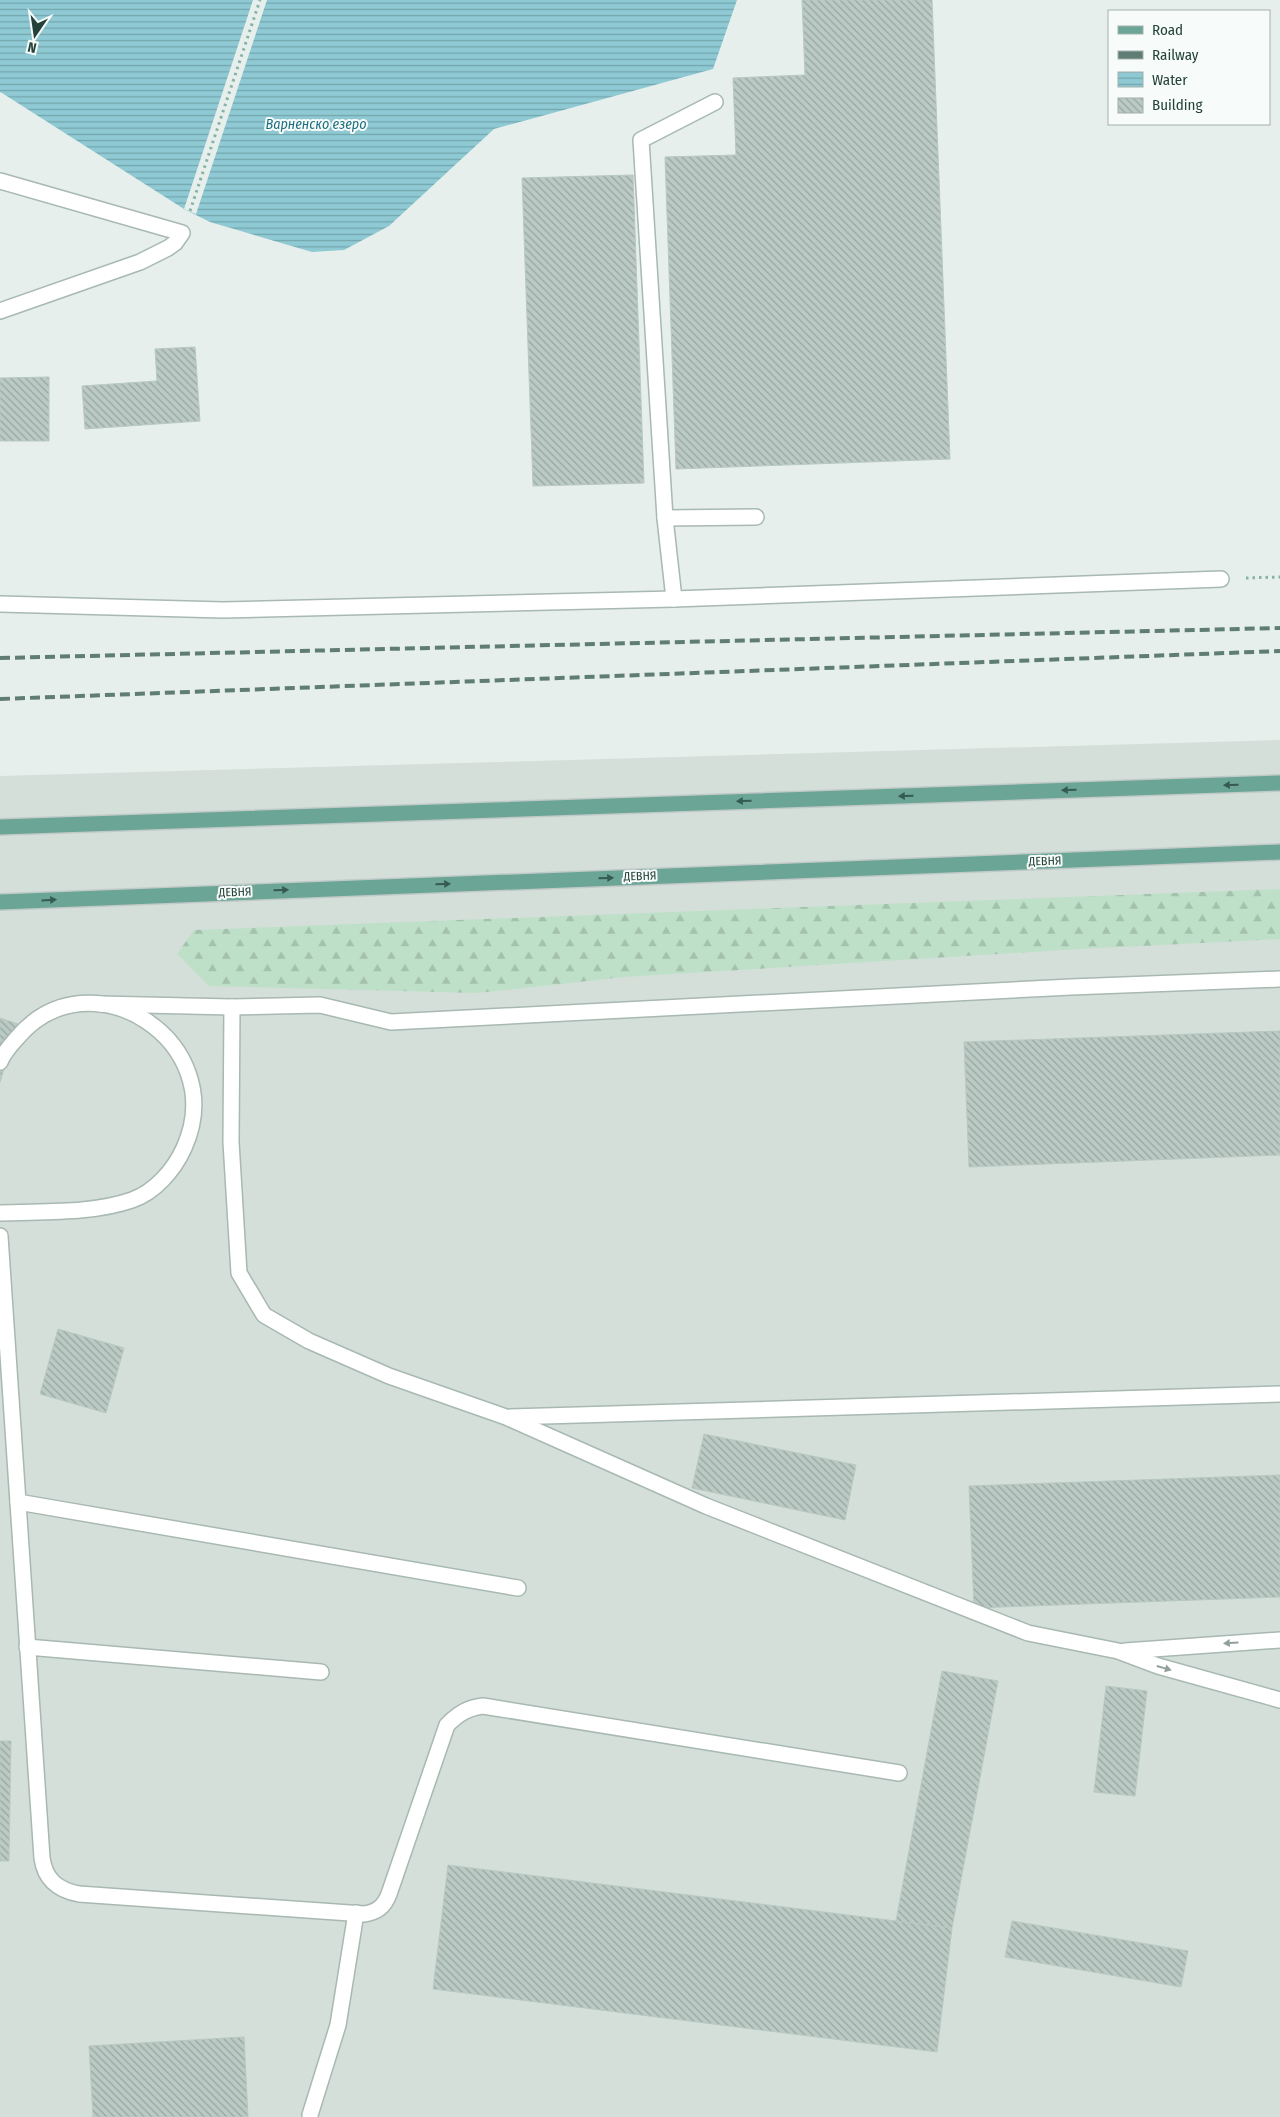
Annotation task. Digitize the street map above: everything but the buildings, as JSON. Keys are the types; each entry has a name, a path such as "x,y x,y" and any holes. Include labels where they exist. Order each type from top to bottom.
{"main road":[{"path":"0,827 1280,783"},
{"name":"ДЕВНЯ","path":"0,902 1280,852"}],"lane":[{"path":"674,599 665,518 641,140 715,102"},
{"path":"0,181 182,233 175,243 168,248 140,262 0,310"},
{"path":"665,518 756,516"},
{"path":"0,604 222,610 674,599 1221,579"},
{"path":"0,1062 3,1054 26,1027 43,1016 62,1008 80,1004 232,1007 320,1005 391,1022 1071,987 1280,979"},
{"path":"0,1213 102,1208 133,1200 157,1185 176,1164 191,1132 194,1098 188,1072 176,1048 161,1031 144,1018 122,1009 99,1004"},
{"path":"232,1007 231,1142 239,1272 264,1315 309,1341 388,1376 506,1418 706,1506 1028,1633 1118,1651 1158,1666 1280,1700"},
{"path":"0,1236 42,1858 48,1877 56,1886 67,1892 79,1894 356,1913 372,1912 386,1902 447,1725 457,1715 469,1708 483,1706 899,1773"},
{"path":"506,1418 1280,1394"},
{"path":"18,1502 518,1588"},
{"path":"1118,1651 1280,1640"},
{"path":"28,1647 321,1672"},
{"path":"310,2115 338,2025 356,1913"}],"path":[{"path":"182,233 260,0"},
{"path":"1221,579 1280,576"}],"shaded area":[{"path":"1280,740 1280,2117 0,2117 0,776"}],"green space":[{"path":"1280,889 1280,939 1080,949 624,977 477,993 209,986 177,954 194,930"}],"water":[{"name":"Варненско езеро","path":"0,0 737,0 713,69 494,129 389,226 344,250 312,252 210,222 184,209 0,92"}],"pier":[{"path":"253,0 267,0 196,214 184,209"}],"railway":[{"path":"0,658 1280,628"},
{"path":"0,699 1280,651"}]}
